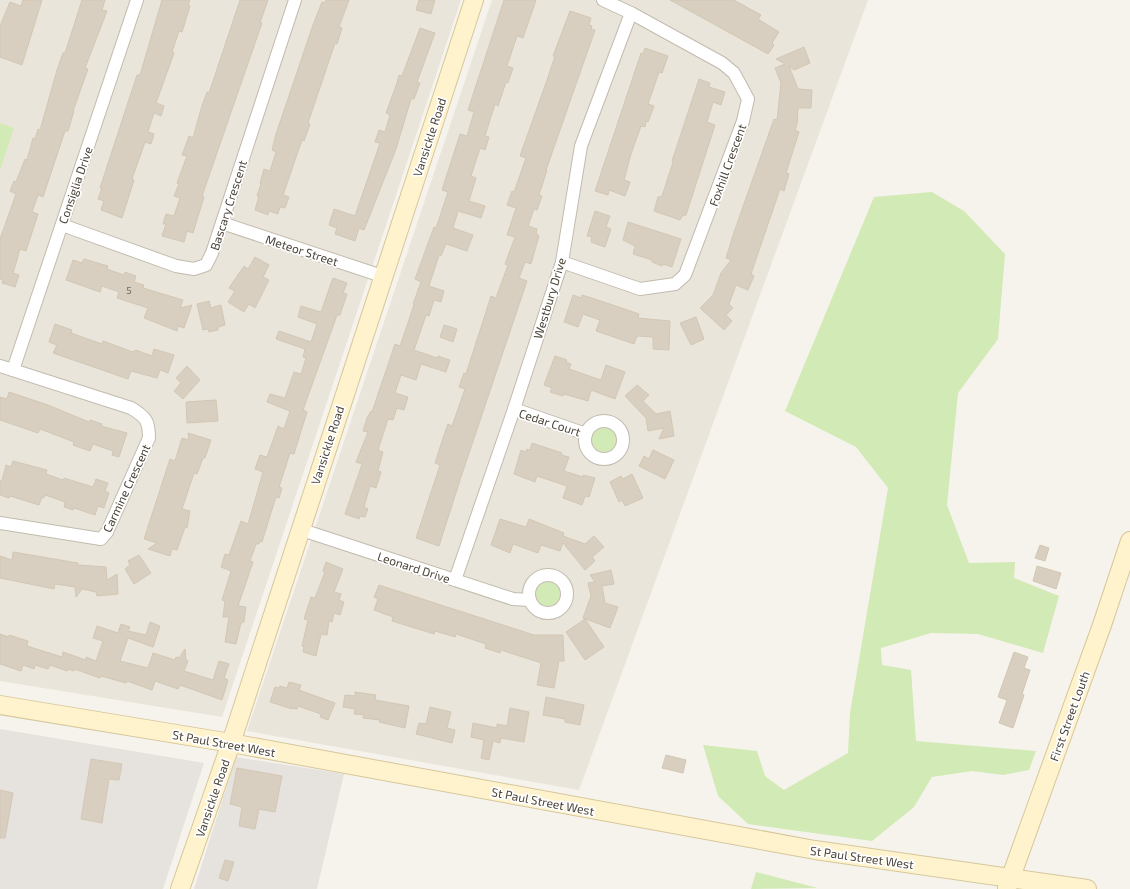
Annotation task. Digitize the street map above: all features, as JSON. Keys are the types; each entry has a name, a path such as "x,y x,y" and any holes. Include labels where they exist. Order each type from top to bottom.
{"street":[{"name":"Consiglia Drive","path":"13,370 137,0"},
{"name":"Bascary Crescent","path":"62,225 176,266 194,269 206,265 212,253 295,0"},
{"name":"Vansickle Road","path":"180,889 231,743 382,276 474,0"},
{"name":"Foxhill Crescent","path":"562,262 640,289 675,284 685,275 743,121 748,99 734,73 722,63 631,13 603,0"},
{"name":"Westbury Drive","path":"455,580 514,410 562,262 581,146 631,13"},
{"name":"Meteor Street","path":"222,223 382,276"},
{"name":"Carmine Crescent","path":"0,366 131,408 142,414 149,425 149,438 107,532 101,539 0,523"},
{"name":"Cedar Court","path":"514,410 586,434"},
{"name":"Leonard Drive","path":"300,529 513,599 530,600"},
{"name":"First Street Louth","path":"1008,884 1102,625 1130,541"},
{"name":"St Paul Street West","path":"0,705 231,743 1008,884 1087,889"}],"shaded area":[{"path":"0,0 461,0 222,717 0,681"},
{"path":"492,0 868,0 579,790 247,731"},
{"path":"0,729 204,763 163,889 0,889"},
{"path":"236,757 344,774 317,889 194,889"}],"green space":[{"path":"0,123 14,128 0,170"},
{"path":"932,192 964,211 1005,254 998,339 958,393 947,505 969,563 1015,562 1014,578 1059,596 1043,653 978,634 931,633 881,648 882,665 911,670 916,741 1036,751 1029,770 1003,775 972,771 932,777 914,807 872,841 748,824 718,796 703,745 757,751 765,776 784,790 848,753 850,713 888,488 856,447 785,411 874,197"},
{"path":"604,428 612,432 616,440 612,448 604,452 596,448 592,440 596,432"},
{"path":"548,582 556,586 560,594 556,602 548,606 540,602 536,594 540,586"},
{"path":"756,872 818,888 751,889"}],"building":[{"path":"23,0 42,0 22,65 0,57 0,26 10,2 21,6"},
{"path":"82,0 105,0 102,10 107,11 85,68 88,69 73,111 68,131 65,131 43,197 38,195 32,212 38,214 26,251 20,249 13,273 19,275 15,287 2,283 3,280 0,279 0,239 16,194 10,191 14,181 16,182 25,159 27,160 33,138 35,139 38,129 40,130 57,70 63,53 65,53"},
{"path":"162,0 190,0 188,5 190,6 182,32 179,31 172,52 174,53 156,103 164,106 161,116 154,113 148,132 154,134 151,144 145,142 132,179 134,180 122,218 101,210 104,201 98,199 102,188 100,188 137,75 140,75"},
{"path":"240,0 268,0 260,23 262,23 202,196 204,197 193,233 187,231 184,242 162,236 166,224 163,224 166,214 174,216 180,198 174,196 187,156 182,155 189,136 193,138 201,109 207,92 209,93"},
{"path":"326,0 349,0 339,27 342,28 337,44 335,43 308,123 310,124 304,141 302,140 283,195 289,197 285,208 280,207 278,214 269,211 268,215 255,210 259,196 257,196 260,183 264,169 270,171 276,152 272,150 276,134 313,25 322,2 325,3"},
{"path":"419,0 435,0 431,14 416,10"},
{"path":"504,0 536,0 523,38 517,36 507,66 513,68 508,83 506,82 498,106 495,104 485,136 489,137 485,150 480,148 471,176 476,178 469,201 485,206 481,218 458,211 453,228 473,235 467,251 446,244 441,256 439,255 429,286 444,291 441,302 434,300 429,316 426,315 414,350 437,358 438,356 450,360 446,372 421,364 416,380 401,375 395,393 408,397 404,410 397,408 393,420 388,419 378,450 383,452 378,471 381,472 376,488 370,486 364,507 368,509 365,517 360,516 359,519 345,514 362,464 356,462 368,432 363,431 367,418 371,411 372,412 395,344 400,346 414,305 413,304 421,282 415,279 434,227 436,228 448,192 442,190 460,134 467,136 474,112 468,110"},
{"path":"670,0 734,0 761,15 758,19 779,32 772,43 774,45 768,54"},
{"path":"570,11 591,18 589,25 592,26 591,29 595,30 546,170 539,195 542,196 537,210 534,209 528,226 537,229 536,233 539,236 531,264 525,262 519,278 527,281 439,546 416,538 440,465 435,463 443,438 448,424 452,426 465,389 459,387 464,373 466,374 491,296 496,298 508,265 505,264 515,237 507,235 516,208 507,205 512,191 514,192 526,158 520,156 555,56 553,56"},
{"path":"420,28 435,33 417,82 420,83 414,99 411,99 396,149 364,230 359,228 355,241 335,234 337,228 329,225 334,209 355,216 380,143 375,142 379,130 385,132 390,115 386,113 399,75 402,76"},
{"path":"804,47 810,63 794,70 789,66 798,89 812,90 811,108 798,108 795,130 799,132 786,173 789,174 784,191 780,189 751,274 754,276 748,290 736,285 729,304 733,308 726,315 732,321 724,330 700,308 713,295 721,273 731,260 726,258 733,235 774,119 777,120 781,83 775,68 785,64 776,59"},
{"path":"645,48 668,56 662,73 659,72 648,104 654,106 648,122 646,121 645,127 641,126 631,154 624,180 630,182 625,196 609,190 608,195 595,191 641,53 643,54"},
{"path":"699,79 710,83 709,87 725,92 721,105 713,102 707,122 715,125 686,215 682,216 680,220 654,211 658,197 662,196"},
{"path":"595,211 610,216 606,227 611,229 605,247 591,242 592,237 587,236"},
{"path":"628,222 681,239 672,267 663,264 662,266 652,262 652,260 633,254 635,246 623,240"},
{"path":"255,257 269,265 263,277 269,280 255,308 249,304 244,312 228,302 235,291 229,288 244,266 248,269"},
{"path":"84,259 108,266 107,269 124,275 125,272 136,276 134,282 144,285 143,288 183,300 180,308 192,305 184,328 178,326 177,331 144,318 148,308 117,298 119,292 102,286 100,292 66,280 73,260 82,263"},
{"path":"333,278 347,283 343,293 347,294 340,315 337,315 303,410 307,412 294,454 290,453 279,487 282,488 279,498 276,497 262,542 260,541 259,544 256,544 250,561 253,562 238,606 246,607 244,622 241,623 236,644 225,642 229,617 223,617 225,601 222,600 231,571 221,567 225,554 229,555 241,521 248,524 263,472 255,469 260,455 267,457 278,426 284,429 290,411 267,402 270,394 285,398 294,372 301,374 306,358 303,357 305,349 276,339 279,331 311,342 317,324 298,317 301,306 321,312"},
{"path":"573,295 581,298 582,295 639,314 638,318 670,321 669,350 653,349 653,337 637,336 634,344 596,331 600,320 583,314 578,327 564,322"},
{"path":"209,301 211,308 221,305 225,325 218,327 218,330 209,332 208,329 203,330 197,304"},
{"path":"696,317 704,339 691,345 680,323"},
{"path":"55,324 72,330 71,333 102,344 103,341 133,352 136,350 152,356 154,349 174,355 168,373 160,370 157,378 131,371 128,379 53,353 57,345 49,342"},
{"path":"444,325 457,329 453,342 440,337"},
{"path":"555,356 567,360 566,362 571,364 569,369 601,380 606,365 625,372 615,399 591,390 588,401 564,394 563,396 550,392 552,388 544,385"},
{"path":"187,366 200,380 183,399 174,391 181,383 176,378"},
{"path":"637,385 649,395 643,401 656,414 670,411 674,436 659,439 664,428 648,431 646,418 625,396"},
{"path":"9,392 48,405 89,422 90,420 102,424 101,426 127,433 119,457 112,455 113,451 93,444 90,451 73,445 74,442 40,429 38,433 0,420 0,397 7,399"},
{"path":"216,400 218,421 187,423 186,402"},
{"path":"188,433 211,440 205,458 203,458 197,474 194,473 182,509 190,511 187,528 185,527 177,550 172,549 170,556 148,549 157,543 144,539 170,459 175,461 182,438 189,440"},
{"path":"532,443 562,453 561,455 569,457 564,471 583,477 583,475 595,478 589,497 585,496 582,505 563,498 567,486 537,476 535,482 514,474 521,450 526,452 527,449 530,450"},
{"path":"653,450 674,460 665,479 639,466 644,456 649,459"},
{"path":"13,461 47,470 46,474 63,480 64,478 93,487 96,479 108,483 105,491 109,493 104,508 98,506 95,515 74,508 73,510 64,507 65,502 45,495 44,498 42,497 39,505 10,496 9,498 0,495 0,480 2,481 6,465 11,467"},
{"path":"632,474 643,498 625,506 622,500 619,502 610,482 621,476 623,479"},
{"path":"500,519 526,527 529,519 564,533 563,536 585,544 594,536 604,547 592,557 595,561 585,570 563,543 560,551 541,545 538,553 513,544 510,553 491,545"},
{"path":"1040,545 1049,548 1045,561 1035,558"},
{"path":"13,552 78,563 78,565 106,567 107,580 117,574 118,594 97,596 96,592 82,589 76,597 75,587 55,584 54,589 0,578 0,556 12,560"},
{"path":"139,555 151,573 134,584 125,569 130,565 128,561"},
{"path":"326,562 343,569 334,592 341,594 339,600 344,602 340,615 334,613 332,622 329,621 327,635 321,634 316,656 303,652 304,647 302,646 308,620 304,619 311,597 315,598 325,572 323,571"},
{"path":"1037,566 1061,573 1056,589 1033,581"},
{"path":"611,570 614,584 602,586 605,603 618,607 610,628 583,618 591,596 588,583 595,582 590,575"},
{"path":"379,585 534,635 563,635 564,661 559,661 554,688 537,685 541,663 501,650 500,653 485,648 486,644 456,634 455,637 435,631 434,634 392,621 393,617 374,610 378,599 374,597"},
{"path":"585,619 604,647 585,660 566,632"},
{"path":"150,622 160,626 153,647 128,638 120,661 148,668 153,653 175,660 176,657 179,658 185,649 186,660 188,661 184,671 213,680 219,661 229,664 224,678 228,680 222,700 180,685 178,689 155,681 152,690 127,681 126,683 101,676 100,678 74,669 74,671 68,669 67,671 50,665 48,669 35,665 34,669 23,665 21,671 0,664 0,634 9,637 9,635 28,641 27,646 62,657 63,652 86,660 86,657 96,661 103,641 93,638 97,626 118,633 121,624 130,627 128,631 146,635"},
{"path":"1014,652 1028,657 1024,668 1030,670 1022,694 1024,695 1013,728 999,723 1007,700 998,697"},
{"path":"289,682 301,685 299,690 335,703 328,720 320,717 321,714 298,706 297,709 292,709 270,702 275,687 279,688 280,686 287,688"},
{"path":"355,692 376,695 375,700 409,706 405,728 379,722 380,720 363,718 364,715 354,714 355,709 343,707 345,695 355,696"},
{"path":"546,697 584,705 580,725 565,722 565,719 543,715"},
{"path":"430,707 451,712 447,728 455,730 452,743 416,734 419,723 426,724"},
{"path":"510,708 529,712 524,742 501,738 500,743 493,741 489,760 481,758 484,740 471,737 473,723 497,728 497,724 507,726"},
{"path":"666,755 686,760 683,773 662,768"},
{"path":"91,759 122,764 119,780 109,779 102,823 81,819"},
{"path":"237,768 282,776 275,812 259,809 255,829 239,826 242,807 230,804"},
{"path":"0,790 13,793 5,838 0,838"},
{"path":"225,860 234,862 228,881 219,878"}]}
